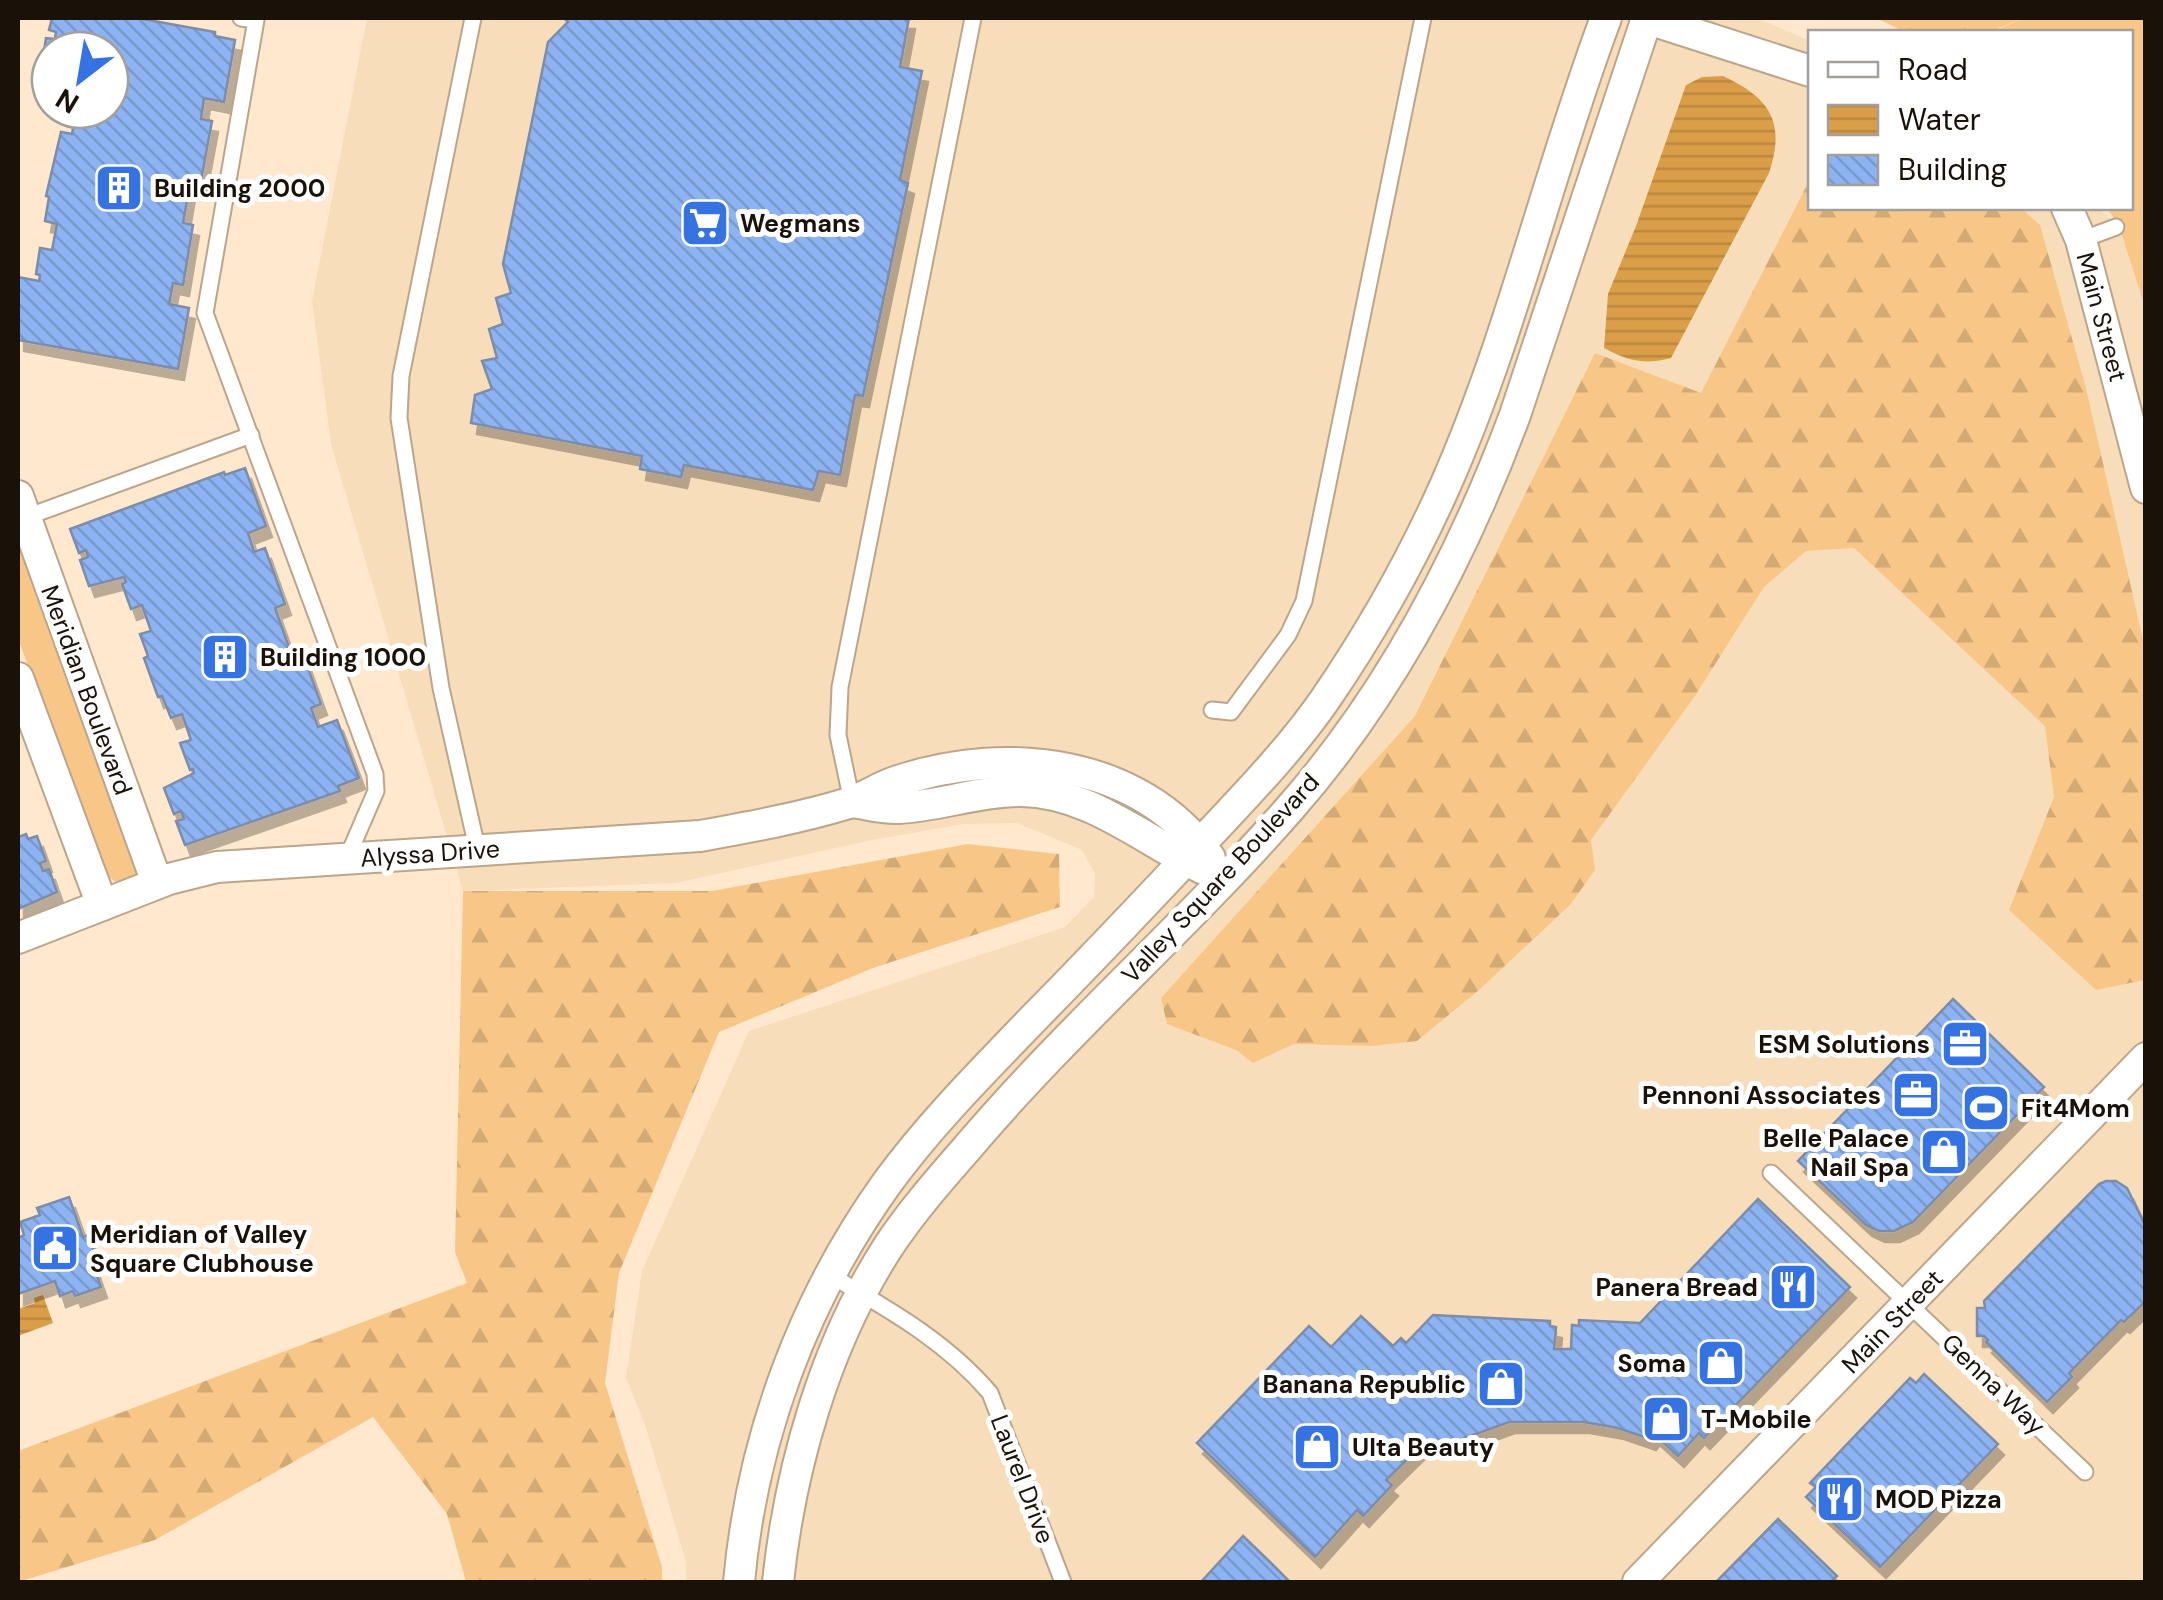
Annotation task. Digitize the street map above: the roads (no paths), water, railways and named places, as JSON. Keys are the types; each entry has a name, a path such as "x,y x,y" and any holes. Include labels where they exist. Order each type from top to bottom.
{"street":[{"name":"Valley Square Boulevard","path":"739,1582 770,1423 803,1332 830,1275 866,1214 914,1148 986,1068 1266,775 1323,702 1378,614 1444,488 1483,388 1606,18"},
{"name":"Valley Square Boulevard","path":"778,1582 786,1515 804,1442 842,1336 890,1244 1002,1106 1291,807 1371,704 1438,590 1515,415 1646,18"},
{"path":"1646,18 1808,70"},
{"name":"Main Street","path":"2068,210 2082,240 2144,475"},
{"name":"Meridian Boulevard","path":"20,511 156,883"},
{"path":"18,678 102,906"},
{"name":"Alyssa Drive","path":"18,938 156,883 217,866 700,836 852,802 898,781 970,766 1022,761 1077,770 1134,793 1182,824 1193,852 1224,878"},
{"name":"Main Street","path":"1638,1582 2146,1058"}],"lane":[{"path":"241,18 256,20 205,312 376,774 376,791 347,858"},
{"path":"473,18 401,376 399,418 441,688 478,848"},
{"path":"852,802 838,735 840,687 973,18"},
{"path":"1212,710 1231,712 1288,635 1304,602 1423,18"},
{"path":"2082,240 2116,228"},
{"path":"20,511 251,435"},
{"name":"Genna Way","path":"1772,1173 2085,1472"},
{"name":"Laurel Drive","path":"830,1275 948,1351 990,1393 1064,1582"}],"water":[{"path":"1723,76 1752,93 1770,114 1776,139 1769,173 1671,358 1637,361 1621,356 1604,348 1608,294 1686,85 1702,77"},
{"path":"43,1295 53,1323 18,1336 18,1309 35,1303 34,1298"}],"place":[{"name":"Building 2000","path":"119,188"},
{"name":"Wegmans","path":"705,223"},
{"name":"Building 1000","path":"225,657"},
{"name":"ESM Solutions","path":"1965,1044"},
{"name":"Pennoni Associates","path":"1916,1095"},
{"name":"Fit4Mom","path":"1986,1108"},
{"name":"Belle Palace Nail Spa","path":"1944,1152"},
{"name":"Meridian of Valley Square Clubhouse","path":"55,1248"},
{"name":"Panera Bread","path":"1793,1287"},
{"name":"Soma","path":"1721,1363"},
{"name":"Banana Republic","path":"1501,1384"},
{"name":"T-Mobile","path":"1666,1419"},
{"name":"Ulta Beauty","path":"1317,1447"},
{"name":"MOD Pizza","path":"1840,1499"}]}
